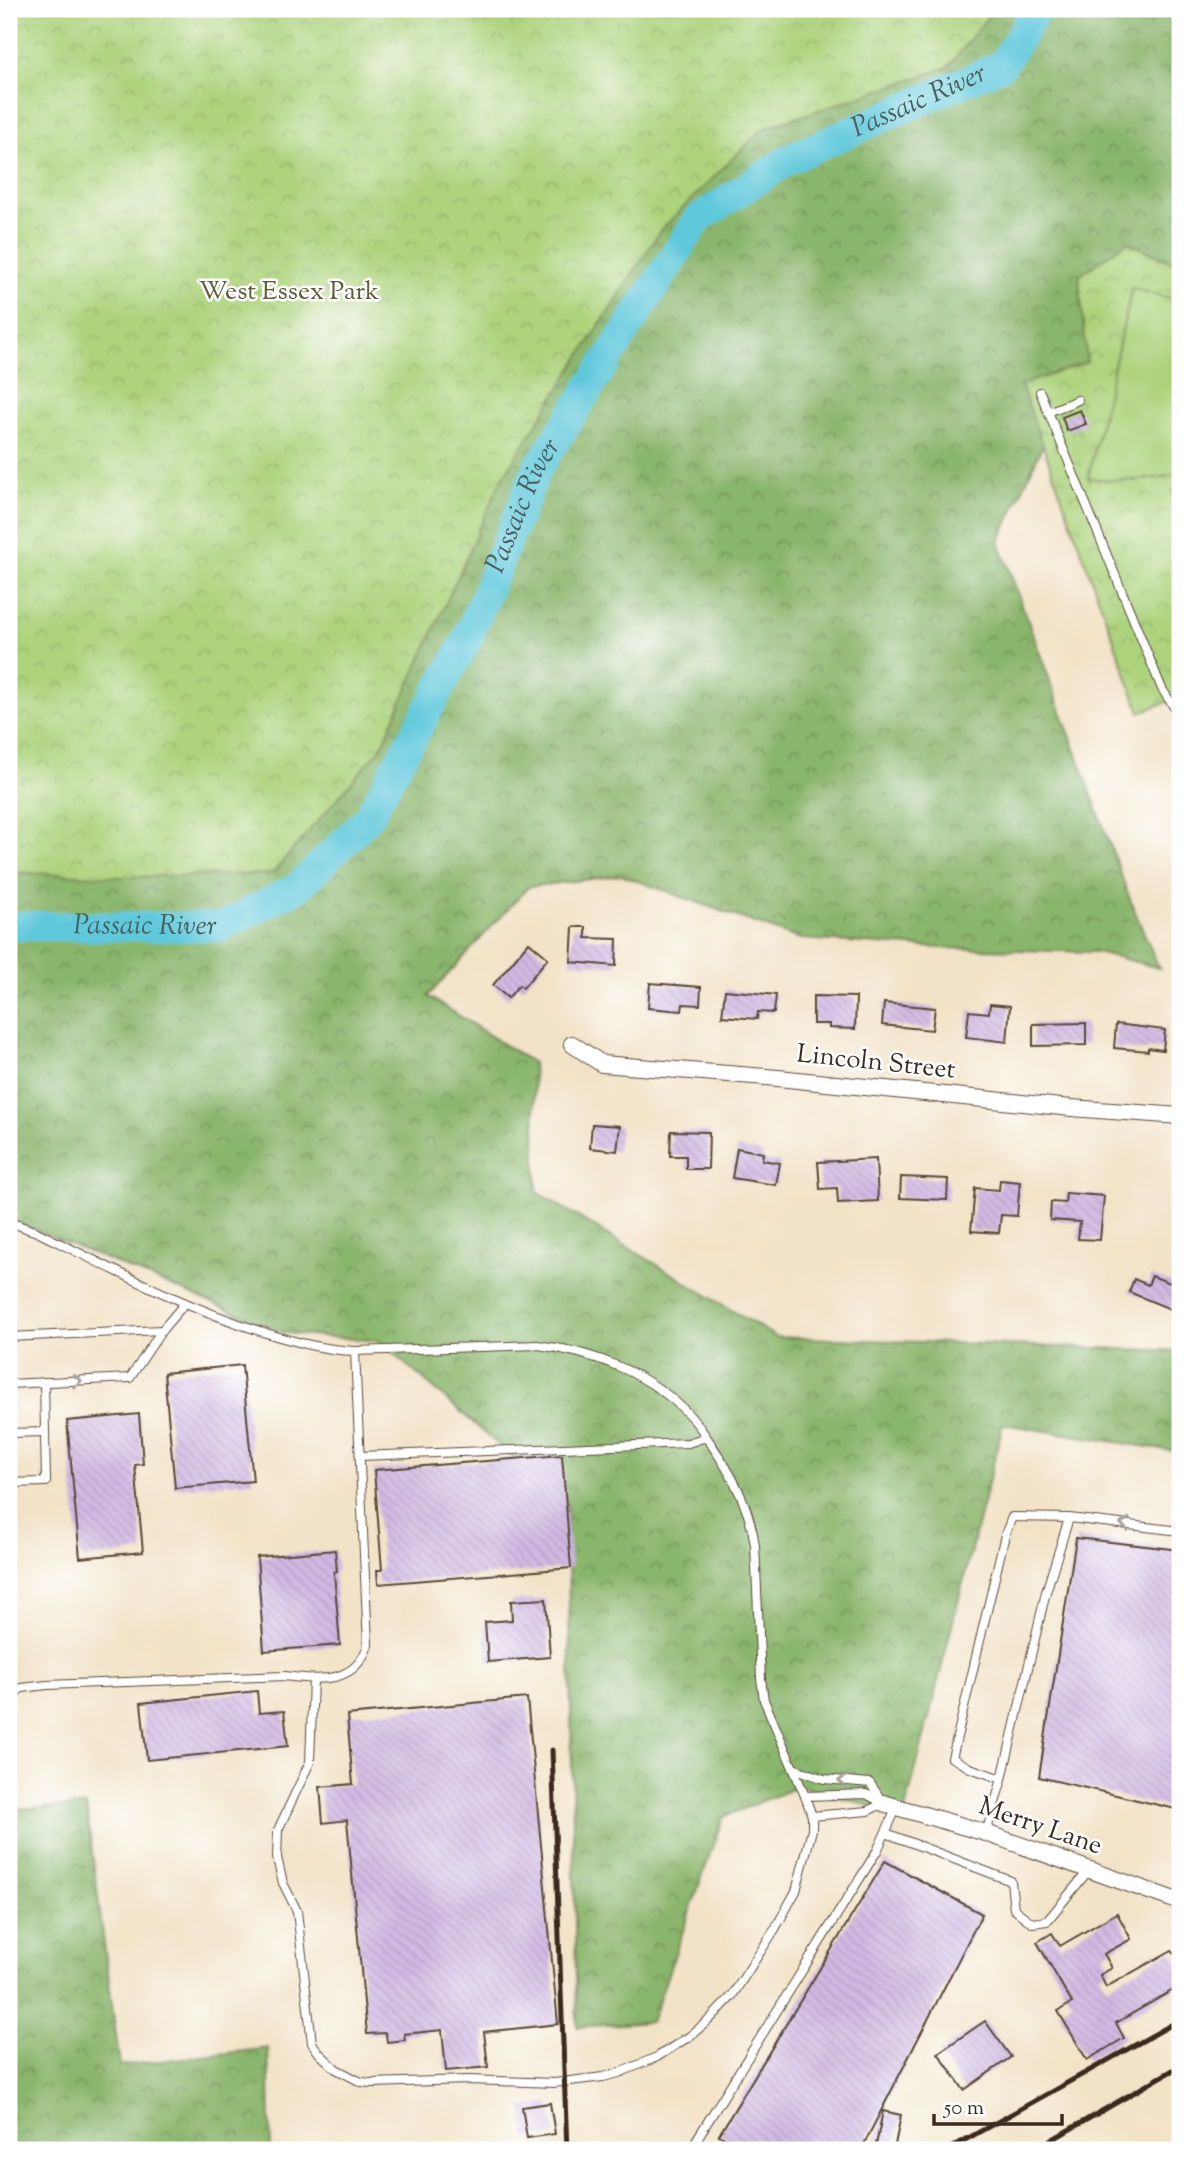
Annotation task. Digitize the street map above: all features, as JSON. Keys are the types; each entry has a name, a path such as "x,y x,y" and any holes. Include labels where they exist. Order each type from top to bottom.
{"street":[{"name":"Lincoln Street","path":"572,1044 602,1065 778,1078 1071,1108 1180,1116"},
{"name":"Merry Lane","path":"890,1805 986,1833 1180,1902"}],"lane":[{"path":"1040,392 1162,690 1180,716"},
{"path":"1048,412 1078,400"},
{"path":"9,1222 37,1232 223,1320 299,1343 355,1351 538,1345 559,1348 598,1359 635,1374 677,1403 692,1417 735,1481 752,1524 764,1700 812,1816 808,1850 796,1891 732,1996 690,2036 657,2057 603,2077 554,2083 469,2080 361,2082 327,2062 312,2043 297,1911 283,1883 277,1858 278,1830 310,1762 313,1679"},
{"path":"9,1384 130,1378 162,1330 185,1303"},
{"path":"9,1337 162,1330"},
{"path":"9,1697 22,1688 47,1685 285,1676 313,1679 342,1676 356,1668 365,1657 369,1645 355,1351"},
{"path":"9,1483 46,1482 44,1382"},
{"path":"9,1433 45,1432"},
{"path":"360,1456 688,1443 706,1437"},
{"path":"1002,1779 970,1768 953,1758 1005,1535 1012,1517 1069,1518 1180,1531"},
{"path":"986,1833 1002,1779 1046,1592 1069,1518"},
{"path":"793,1768 824,1779 870,1783 890,1805"},
{"path":"805,1796 866,1794 890,1805"},
{"path":"812,1816 868,1811 890,1805"},
{"path":"690,2150 877,1851 886,1833 890,1805"},
{"path":"886,1833 1011,1881 1014,1909 1032,1923 1047,1921 1089,1869"}],"green space":[{"path":"9,9 1180,9 1180,266 1127,242 1079,276 1087,362 1022,385 1044,442 999,542 1132,905 1159,968 1097,952 942,948 800,939 621,875 528,887 428,996 533,1063 537,1192 776,1337 1180,1351 1180,1452 1003,1424 904,1815 799,1786 723,1817 651,2022 577,2027 567,1504 379,1341 285,1333 9,1219"},
{"name":"West Essex Park","path":"9,9 994,9 948,67 762,129 660,231 501,480 381,748 272,874 122,877 9,872"},
{"path":"1127,242 1180,266 1180,487 1172,492 1180,514 1180,697 1140,712 1021,385 1087,362 1079,276"},
{"path":"1132,288 1180,301 1180,473 1134,480 1088,478"},
{"path":"86,1806 120,2066 268,2048 271,2150 9,2150 9,1809"}],"building":[{"path":"1080,410 1086,424 1067,431 1062,417"},
{"path":"573,927 586,927 586,938 617,939 616,966 571,962"},
{"path":"529,942 548,958 523,988 519,985 508,998 493,985"},
{"path":"650,983 701,987 700,1005 683,1004 682,1011 648,1008"},
{"path":"725,990 776,995 774,1013 758,1012 757,1019 722,1016"},
{"path":"813,996 856,997 855,1029 813,1024"},
{"path":"884,1003 935,1008 932,1030 882,1025"},
{"path":"990,1004 1010,1006 1007,1042 966,1037 969,1011 989,1013"},
{"path":"1086,1023 1086,1045 1033,1046 1033,1024"},
{"path":"1116,1024 1165,1030 1163,1050 1114,1048"},
{"path":"592,1124 620,1126 617,1151 590,1148"},
{"path":"671,1131 709,1132 708,1169 686,1169 686,1156 670,1156"},
{"path":"737,1148 763,1153 762,1160 780,1163 776,1185 732,1178"},
{"path":"876,1159 878,1201 838,1203 837,1188 820,1189 818,1162"},
{"path":"901,1177 948,1179 947,1200 900,1198"},
{"path":"1000,1180 1020,1182 1017,1216 1001,1215 999,1233 971,1231 975,1188 999,1190"},
{"path":"1066,1193 1104,1196 1100,1240 1078,1239 1080,1222 1050,1220 1051,1202 1065,1203"},
{"path":"1174,1275 1180,1277 1180,1302 1175,1311 1129,1292 1134,1279 1148,1285 1152,1276 1170,1283"},
{"path":"242,1365 253,1481 175,1488 164,1373"},
{"path":"139,1414 143,1464 135,1465 143,1552 80,1558 67,1421"},
{"path":"562,1455 571,1568 378,1584 377,1570 382,1570 374,1470"},
{"path":"1076,1538 1180,1550 1180,1810 1039,1777"},
{"path":"335,1550 337,1571 334,1572 340,1645 264,1651 257,1557"},
{"path":"546,1599 550,1657 488,1662 485,1622 512,1620 511,1601"},
{"path":"257,1691 259,1713 284,1711 288,1746 147,1760 141,1703"},
{"path":"527,1698 558,2024 484,2032 488,2067 446,2071 442,2030 404,2034 405,2040 387,2042 386,2033 367,2034 347,1820 323,1823 320,1787 353,1784 347,1715"},
{"path":"885,1861 982,1914 861,2150 744,2150 719,2135"},
{"path":"1117,1913 1131,1939 1104,1954 1112,1968 1100,1975 1106,1987 1172,1950 1180,1963 1180,1986 1116,2023 1124,2038 1087,2060 1058,2011 1072,2003 1037,1942 1052,1933 1060,1946"},
{"path":"985,2021 1011,2057 964,2090 938,2053"},
{"path":"550,2103 555,2134 527,2138 522,2107"},
{"path":"883,2111 901,2115 894,2150 875,2150"}],"waterway":[{"name":"Passaic River","path":"9,926 221,927 298,887 367,819 466,642 537,469 698,219 789,159 1002,65 1037,9"}],"railway":[{"path":"552,1750 567,2150"},
{"path":"947,2150 1180,2020"},
{"path":"1034,2150 1180,2066"}]}
